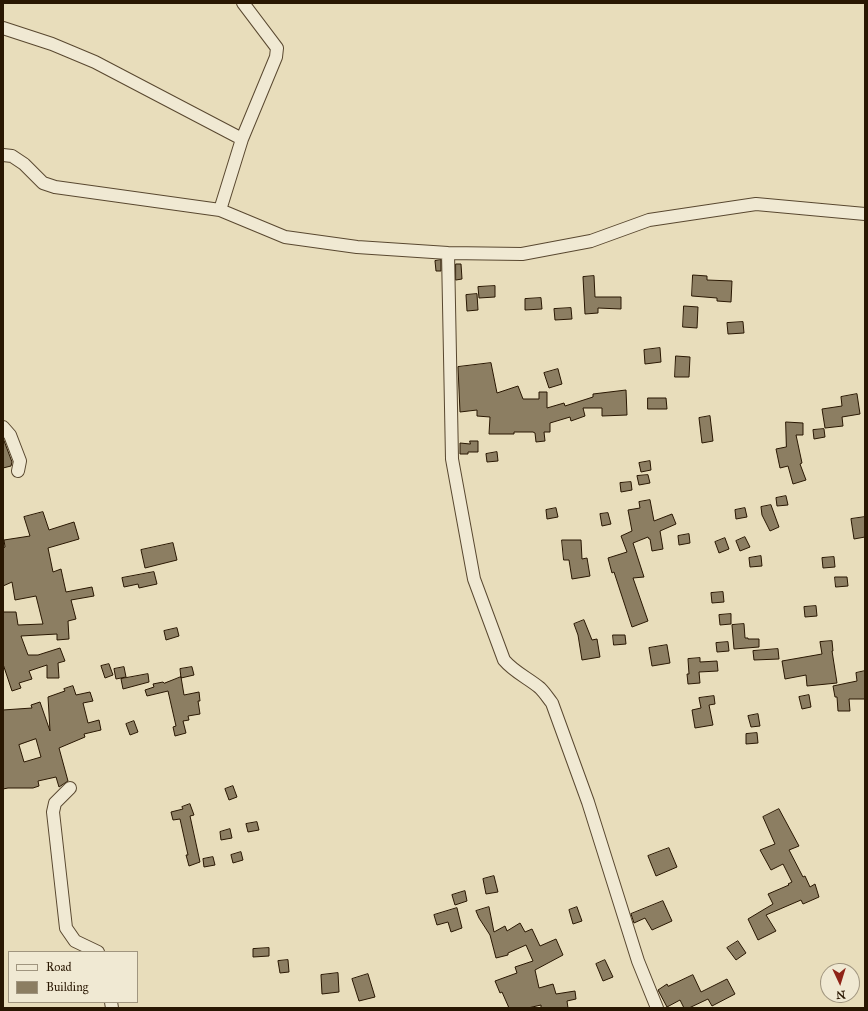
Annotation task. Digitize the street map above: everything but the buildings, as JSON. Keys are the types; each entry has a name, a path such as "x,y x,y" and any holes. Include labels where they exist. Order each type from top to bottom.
{"street":[{"path":"220,210 242,139 276,57 277,48 243,3"},
{"path":"3,28 52,44 95,62 242,139"},
{"path":"3,155 12,156 24,164 43,182 55,187 220,210 284,237 357,247 448,253 522,254 591,241 649,220 756,204 865,214"},
{"path":"448,253 452,459 474,579 504,660 511,669 539,687 552,703 588,802 638,961 657,1008"},
{"path":"3,427 10,435 20,461 18,471"},
{"path":"70,788 55,803 53,812 66,928 75,941 96,951"}]}
